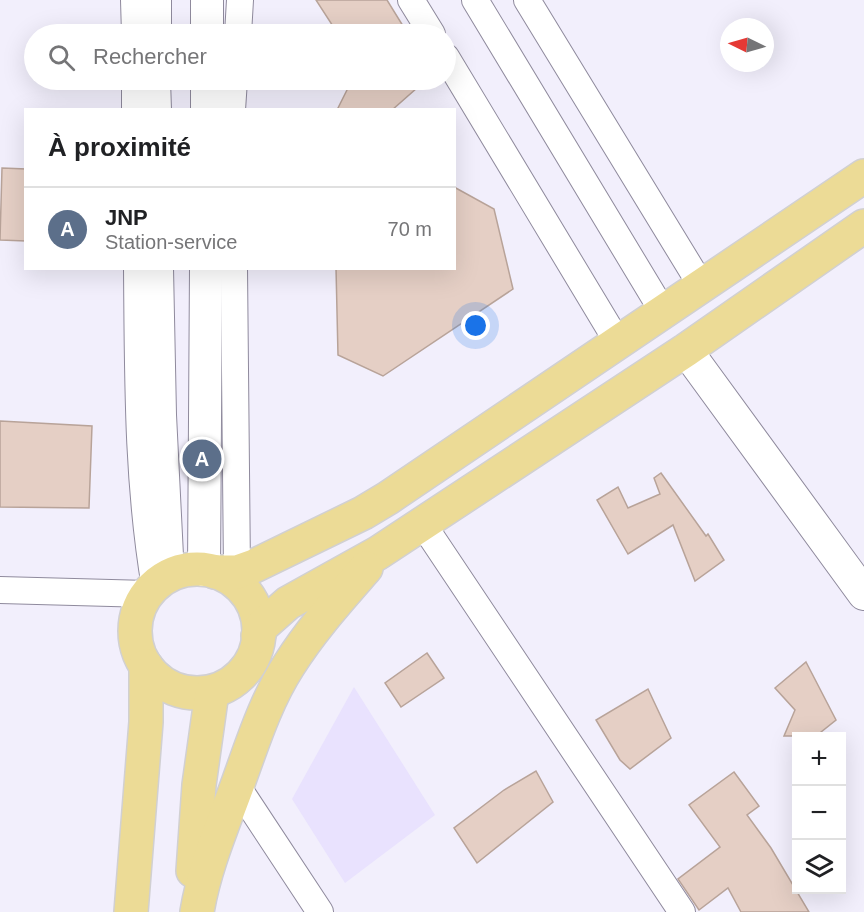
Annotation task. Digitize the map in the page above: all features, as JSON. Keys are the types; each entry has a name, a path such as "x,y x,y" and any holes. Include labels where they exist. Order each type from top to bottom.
{"main road":[{"path":"864,176 363,513 219,571 157,586 140,607 136,630 139,652 146,666 156,678 173,688 192,693 212,692 230,684 244,672 254,655 262,626 288,603 378,553 686,350 864,226"},
{"path":"197,912 219,832 255,735 288,666 313,631 378,553"},
{"path":"219,571 235,582 247,595 255,610 258,636"},
{"path":"131,912 146,722 146,666"},
{"path":"190,912 199,785 212,692"}],"street":[{"path":"134,0 135,24"},
{"path":"155,0 155,24"},
{"path":"207,0 207,24"},
{"path":"239,24 240,0"},
{"path":"411,0 426,24"},
{"path":"475,0 662,310"},
{"path":"527,0 701,285"},
{"path":"456,74 617,341"},
{"path":"135,90 135,108"},
{"path":"154,90 155,108"},
{"path":"207,90 207,108"},
{"path":"232,108 233,90"},
{"path":"137,270 139,447 144,522 157,586"},
{"path":"157,586 160,415 158,270"},
{"path":"206,270 219,571"},
{"path":"219,571 234,270"},
{"path":"686,350 864,594"},
{"path":"422,523 682,912"},
{"path":"0,590 157,586"},
{"path":"237,786 320,912"}],"shaded area":[{"path":"354,687 435,815 345,883 292,799"}],"building":[{"path":"316,0 387,0 402,24 332,24"},
{"path":"347,90 415,90 394,108 338,108"},
{"path":"2,168 24,169 24,241 0,240"},
{"path":"456,188 494,209 513,289 383,376 338,355 336,270 456,270"},
{"path":"0,421 92,426 89,508 0,507"},
{"path":"661,473 706,536 708,534 724,560 695,581 673,525 628,554 597,500 618,487 628,508 660,494 654,478"},
{"path":"427,653 444,678 401,707 385,683"},
{"path":"806,662 836,720 821,732 792,732 792,736 784,736 795,710 775,688"},
{"path":"648,689 671,738 630,769 620,760 596,720"},
{"path":"536,771 553,802 477,863 454,828 504,790"},
{"path":"734,772 759,806 747,815 771,848 792,883 792,894 798,894 809,912 741,912 728,888 699,910 678,879 720,847 689,805"}],"place":[{"name":"JNP","path":"202,459"}]}
